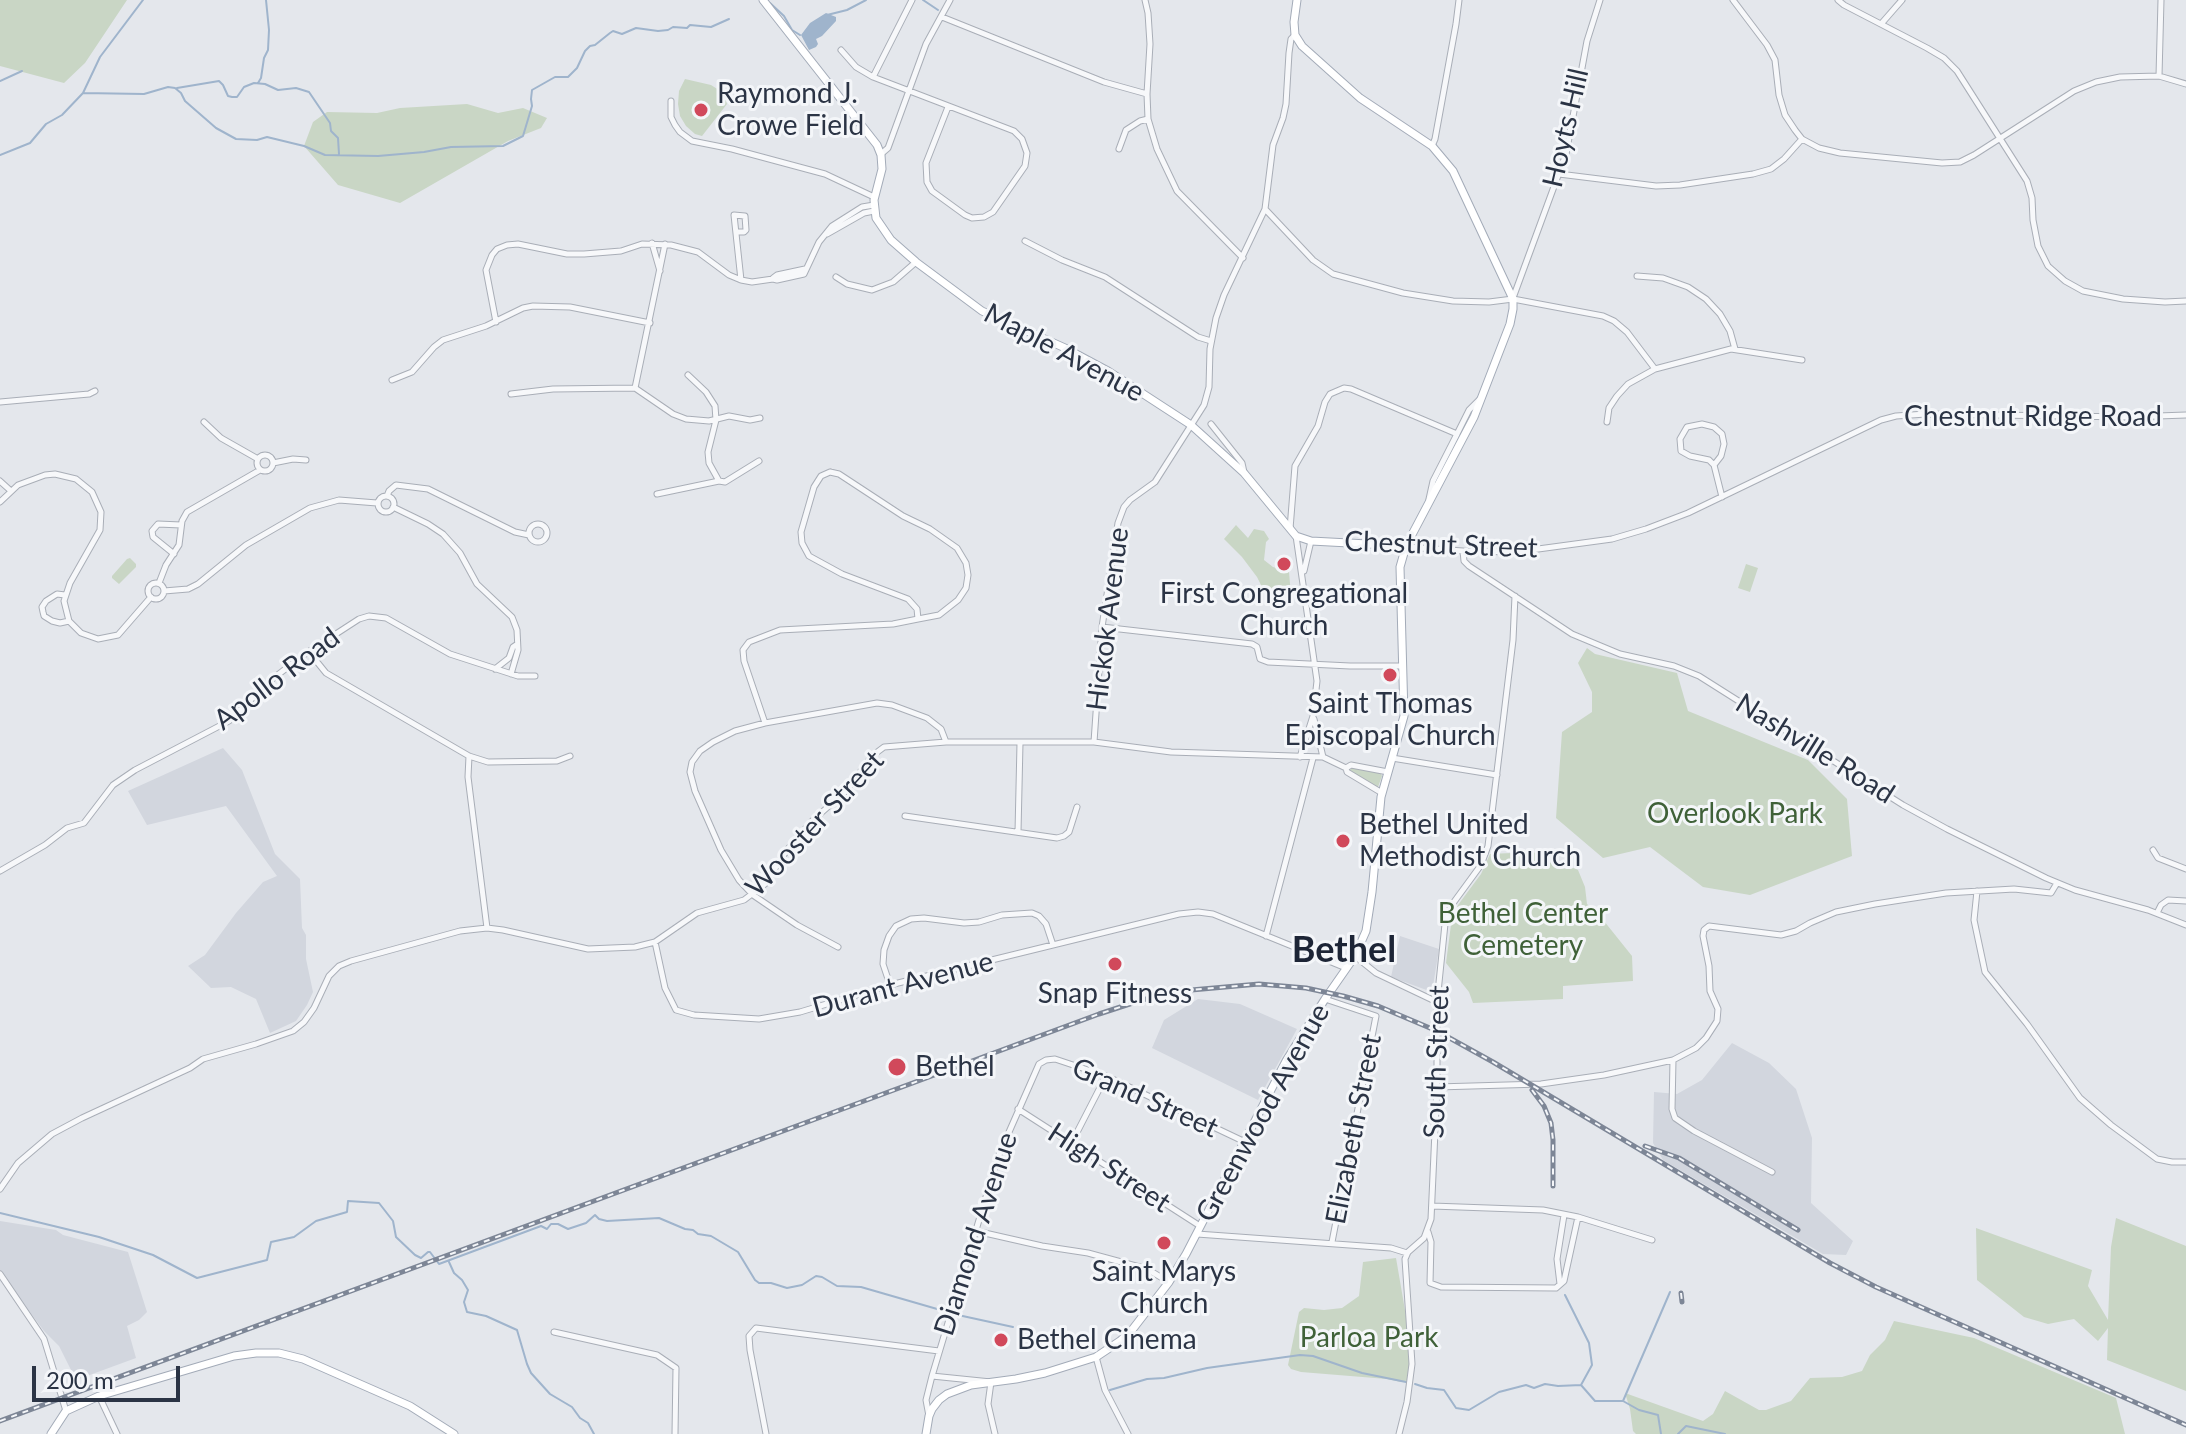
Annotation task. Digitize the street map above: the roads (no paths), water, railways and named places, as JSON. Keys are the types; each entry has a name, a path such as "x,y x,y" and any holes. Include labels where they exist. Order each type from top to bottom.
{"main road":[{"path":"763,0 877,145 882,169 874,204"},
{"path":"1297,0 1295,35 1302,46 1360,98 1432,146 1453,171 1513,299"},
{"name":"Maple Avenue","path":"874,204 876,218 883,231 916,262 982,311 1108,371 1191,425 1244,473 1293,532"},
{"name":"Greenwood Avenue","path":"929,1416 947,1394 971,1385 1045,1373 1096,1357 1132,1330 1169,1282 1286,1061 1355,956 1366,931 1369,913 1382,793 1404,716 1400,567 1406,546 1481,399 1510,324 1513,299"},
{"name":"Chestnut Street","path":"1293,532 1311,541 1406,546"},
{"path":"51,1434 66,1411 99,1396 234,1356 256,1353 279,1353 303,1359 410,1406 451,1433"},
{"path":"926,1434 929,1416"}],"street":[{"path":"873,77 912,0"},
{"path":"881,155 888,148 926,44 950,0"},
{"path":"1145,0 1150,44 1148,119 1157,149 1177,191 1243,258"},
{"path":"1432,146 1459,0"},
{"name":"Hoyts Hill","path":"1513,299 1571,135 1587,41 1600,0"},
{"path":"1733,0 1775,60 1785,115 1802,139 1819,148 1840,153 1960,162 2074,91 2096,82 2120,77 2159,76 2186,84"},
{"path":"1838,0 1944,58 1957,71 2027,181 2038,246 2048,266 2065,281 2083,291 2123,299 2186,301"},
{"path":"1881,24 1902,0"},
{"path":"2159,76 2161,0"},
{"path":"942,17 1104,82 1147,94"},
{"name":"Hickok Avenue","path":"1094,742 1102,627 1121,514 1130,500 1155,482 1207,397 1211,341 1224,295 1265,209 1273,145 1286,104 1291,39 1295,35"},
{"path":"841,50 856,67 873,77 1014,131 1022,139 1027,160 1023,170 993,212 984,217 965,215 932,191 927,182 926,163 948,107"},
{"path":"671,101 671,117 675,125 692,141 825,174 874,204"},
{"path":"1119,149 1126,130 1148,119"},
{"path":"1559,174 1656,186 1680,185 1771,169 1802,139"},
{"path":"496,322 486,270 497,249 518,244 567,254 584,254 621,251 652,243 665,244 698,252 741,280 777,280 804,274 819,242 832,226 862,207 874,204"},
{"path":"1265,209 1313,260 1333,274 1403,293 1453,301 1513,299 1586,311 1614,321 1627,332 1655,369"},
{"path":"736,232 741,280"},
{"path":"1025,241 1105,277 1198,337 1211,341"},
{"path":"652,243 661,271"},
{"path":"635,388 665,244"},
{"path":"836,277 847,284 872,290 893,282 916,262"},
{"path":"1637,276 1663,278 1688,287 1706,299 1725,323 1735,349"},
{"path":"392,380 412,372 443,340 496,322 523,308 550,305 570,307 650,323"},
{"path":"1607,422 1609,408 1617,396 1628,384 1655,369 1735,349 1802,360"},
{"path":"688,375 711,398 716,413 708,452 709,463 719,481"},
{"path":"511,394 553,389 635,388 673,414 686,419 716,420 729,416 750,420 760,418"},
{"path":"1300,757 1313,716 1317,681 1303,576 1293,532 1295,466 1318,426 1325,402 1330,394 1344,388 1351,389 1457,434"},
{"path":"0,402 95,391"},
{"path":"1428,505 1433,481 1472,405 1481,399"},
{"name":"Chestnut Ridge Road","path":"1881,420 1926,414 2186,415"},
{"name":"Chestnut Street","path":"1406,546 1463,551 1528,551 1612,539 1688,513 1881,420"},
{"path":"204,422 221,438 258,459"},
{"path":"1211,424 1242,463 1244,473"},
{"path":"1714,465 1721,456 1724,444 1722,434 1714,427 1702,424 1687,427 1680,439 1681,451 1709,460 1714,465 1722,497"},
{"path":"258,459 267,455 273,463"},
{"path":"258,459 260,470"},
{"path":"159,583 179,545 181,525 190,510 260,470 268,471 273,463 306,460"},
{"path":"657,494 725,482 759,461"},
{"path":"765,723 744,661 743,650 749,642 780,630 893,624 939,615 958,600 966,588 968,575 957,548 839,474 830,472 821,476 814,487 801,532 802,543 809,556 842,574 908,599 917,609 918,619"},
{"path":"0,502 18,485 45,475 64,475 76,479 86,485 96,499 101,512 100,530 65,595 64,608 69,621 86,636 111,638 126,627 151,597"},
{"path":"0,481 11,491"},
{"path":"377,503 396,485 428,489 521,535 529,535"},
{"path":"377,503 380,510 385,513 390,511 393,500 387,496"},
{"path":"164,591 181,590 198,584 246,545 310,508 339,500 377,503"},
{"path":"393,507 436,529 455,546 477,584 512,617 517,630 518,650 511,674"},
{"path":"174,554 153,537 152,531 158,524 181,525"},
{"path":"1303,576 1311,541"},
{"name":"Nashville Road","path":"1463,551 1466,564 1572,634 1620,654 1674,666 1699,676 1903,805 2057,883 2084,894 2157,913 2186,925"},
{"path":"159,583 164,591"},
{"path":"159,583 148,588 148,593 158,599 164,591"},
{"path":"65,595 57,594 42,607 44,616 52,621 69,621"},
{"name":"South Street","path":"1515,596 1513,640 1488,846 1481,865 1451,906 1445,924 1437,1002 1437,1087 1428,1232 1431,1242 1430,1283 1441,1287 1556,1288 1560,1285"},
{"name":"Apollo Road","path":"0,871 45,845 67,828 84,823 113,785 135,770 229,721 271,680 359,619 369,616 386,618 450,654 511,674 535,676"},
{"path":"1102,627 1252,644 1257,647 1258,656 1263,661 1403,666"},
{"path":"495,669 509,658 516,645"},
{"path":"309,652 326,673 469,756 488,762 557,761 570,756"},
{"path":"838,947 797,925 753,895 731,869 695,791 690,772 692,762 700,751 735,731 877,703 927,718 941,729 946,742"},
{"path":"1313,716 1323,757 1346,768 1347,772 1382,793"},
{"name":"Wooster Street","path":"0,1189 2,1181 18,1163 52,1134 203,1059 293,1031 314,1008 329,976 339,966 460,931 487,928 588,949 635,947 655,942 697,913 734,905 765,884 787,850 812,821 847,790 879,750 894,745 1094,742 1171,752 1323,757"},
{"path":"1018,832 1020,743"},
{"path":"469,756 468,777 487,928"},
{"path":"1313,758 1266,936 1346,968"},
{"path":"1392,758 1497,775"},
{"path":"1346,768 1351,765 1388,772"},
{"path":"905,816 1057,838 1064,836 1073,823 1077,807"},
{"path":"2153,850 2158,858 2186,869"},
{"path":"1437,1087 1541,1084 1604,1075 1673,1060 1696,1048 1717,1021 1718,1009 1710,991 1703,936 1709,926 1781,935 1836,912 1946,893 2014,889 2051,893 2057,883"},
{"path":"1977,891 1974,920 1985,972 2080,1098 2157,1159 2186,1162"},
{"path":"2157,913 2168,900 2186,901"},
{"path":"890,985 883,964 884,950 896,926 911,919 964,923 1032,913 1046,924 1053,946"},
{"name":"Durant Avenue","path":"655,942 665,988 676,1010 694,1015 759,1019 800,1012 890,985 1179,914 1213,914 1266,936"},
{"path":"1355,956 1376,973 1437,1002"},
{"name":"Elizabeth Street","path":"1325,999 1376,1016 1332,1242"},
{"name":"Grand Street","path":"1046,1060 1055,1059 1106,1076 1243,1141"},
{"name":"Diamond Avenue","path":"929,1416 926,1400 932,1376 1000,1152 1039,1064 1046,1060"},
{"path":"1673,1060 1672,1109 1675,1118 1772,1172"},
{"path":"1071,1144 1106,1076"},
{"name":"High Street","path":"1018,1109 1199,1230"},
{"path":"1432,1206 1543,1210 1578,1217 1652,1240"},
{"path":"1560,1285 1557,1259 1564,1215"},
{"path":"1560,1285 1564,1281 1578,1217"},
{"path":"1199,1230 1391,1248 1407,1253"},
{"path":"976,1231 1088,1253 1147,1269 1169,1282"},
{"path":"1399,1434 1412,1364 1404,1266 1407,1253 1428,1232"},
{"path":"0,1274 44,1339 66,1411"},
{"path":"766,1434 750,1350 749,1336 756,1328 939,1351"},
{"path":"554,1332 657,1355 676,1368 675,1434"},
{"path":"1096,1357 1105,1390 1128,1434"},
{"path":"932,1376 991,1382 988,1404 995,1434"},
{"path":"99,1396 117,1434"}],"water":[{"path":"826,13 836,17 836,21 816,39 816,47 809,50 801,35 810,23"}],"waterway":[{"path":"0,155 30,143 46,124 62,115 83,93 100,57 143,0"},
{"path":"258,83 268,50 266,0"},
{"path":"827,15 847,10 866,0"},
{"path":"923,0 938,10"},
{"path":"770,3 784,16 792,30 800,35"},
{"path":"83,93 144,94 175,88 216,128 236,139 267,137 325,155 378,156 451,147 503,146 523,136 532,106 532,90 555,77 568,77 577,68 585,51 613,31 622,34 636,28 658,31 690,25 711,27 729,19"},
{"path":"0,81 22,71"},
{"path":"177,88 219,81 228,96 232,97 237,97 244,87 254,83 278,90 296,88 309,92 338,138 339,154"},
{"path":"0,1213 99,1237 153,1255 197,1278 267,1260 271,1242 294,1237 316,1221 347,1212 348,1201 379,1203 393,1221 396,1237 421,1258 430,1252 439,1264 541,1226 547,1229 551,1224 558,1224 568,1229 586,1223 595,1215 607,1221 659,1218 711,1236 738,1252 759,1283 787,1288 802,1285 816,1276 837,1286 861,1287 944,1311"},
{"path":"449,1262 468,1290 464,1302 467,1312 486,1316 517,1330 531,1373 550,1394 572,1407 594,1434"},
{"path":"1623,1401 1670,1292"},
{"path":"1565,1295 1589,1343 1592,1365 1581,1385"},
{"path":"958,1315 1013,1327"},
{"path":"1110,1390 1147,1379 1300,1355 1406,1382"},
{"path":"1415,1384 1444,1390 1456,1408 1469,1410 1499,1392 1526,1385 1534,1388 1545,1384 1581,1385 1595,1401 1623,1401 1639,1410 1658,1415 1661,1434"},
{"path":"1678,1434 1686,1426 1725,1434"}],"railway":[{"path":"0,1421 1099,1014 1180,991 1259,984 1306,988 1343,996 1378,1006 1437,1031 1830,1263 1876,1287 2186,1425"},
{"path":"1532,1090 1544,1106 1551,1123 1553,1186"},
{"path":"1645,1146 1679,1158 1798,1230"},
{"path":"1681,1293 1682,1302"}],"place":[{"name":"Raymond J. Crowe Field","path":"701,110"},
{"name":"First Congregational Church","path":"1284,564"},
{"name":"Saint Thomas Episcopal Church","path":"1390,675"},
{"name":"Bethel United Methodist Church","path":"1343,841"},
{"name":"Snap Fitness","path":"1115,964"},
{"name":"Bethel","path":"897,1067"},
{"name":"Saint Marys Church","path":"1164,1243"},
{"name":"Bethel Cinema","path":"1001,1340"}],"district":[{"name":"Bethel","path":"1344,950"}],"park label":[{"name":"Overlook Park","path":"1735,814"},
{"name":"Bethel Center Cemetery","path":"1523,930"},
{"name":"Parloa Park","path":"1369,1338"}]}
